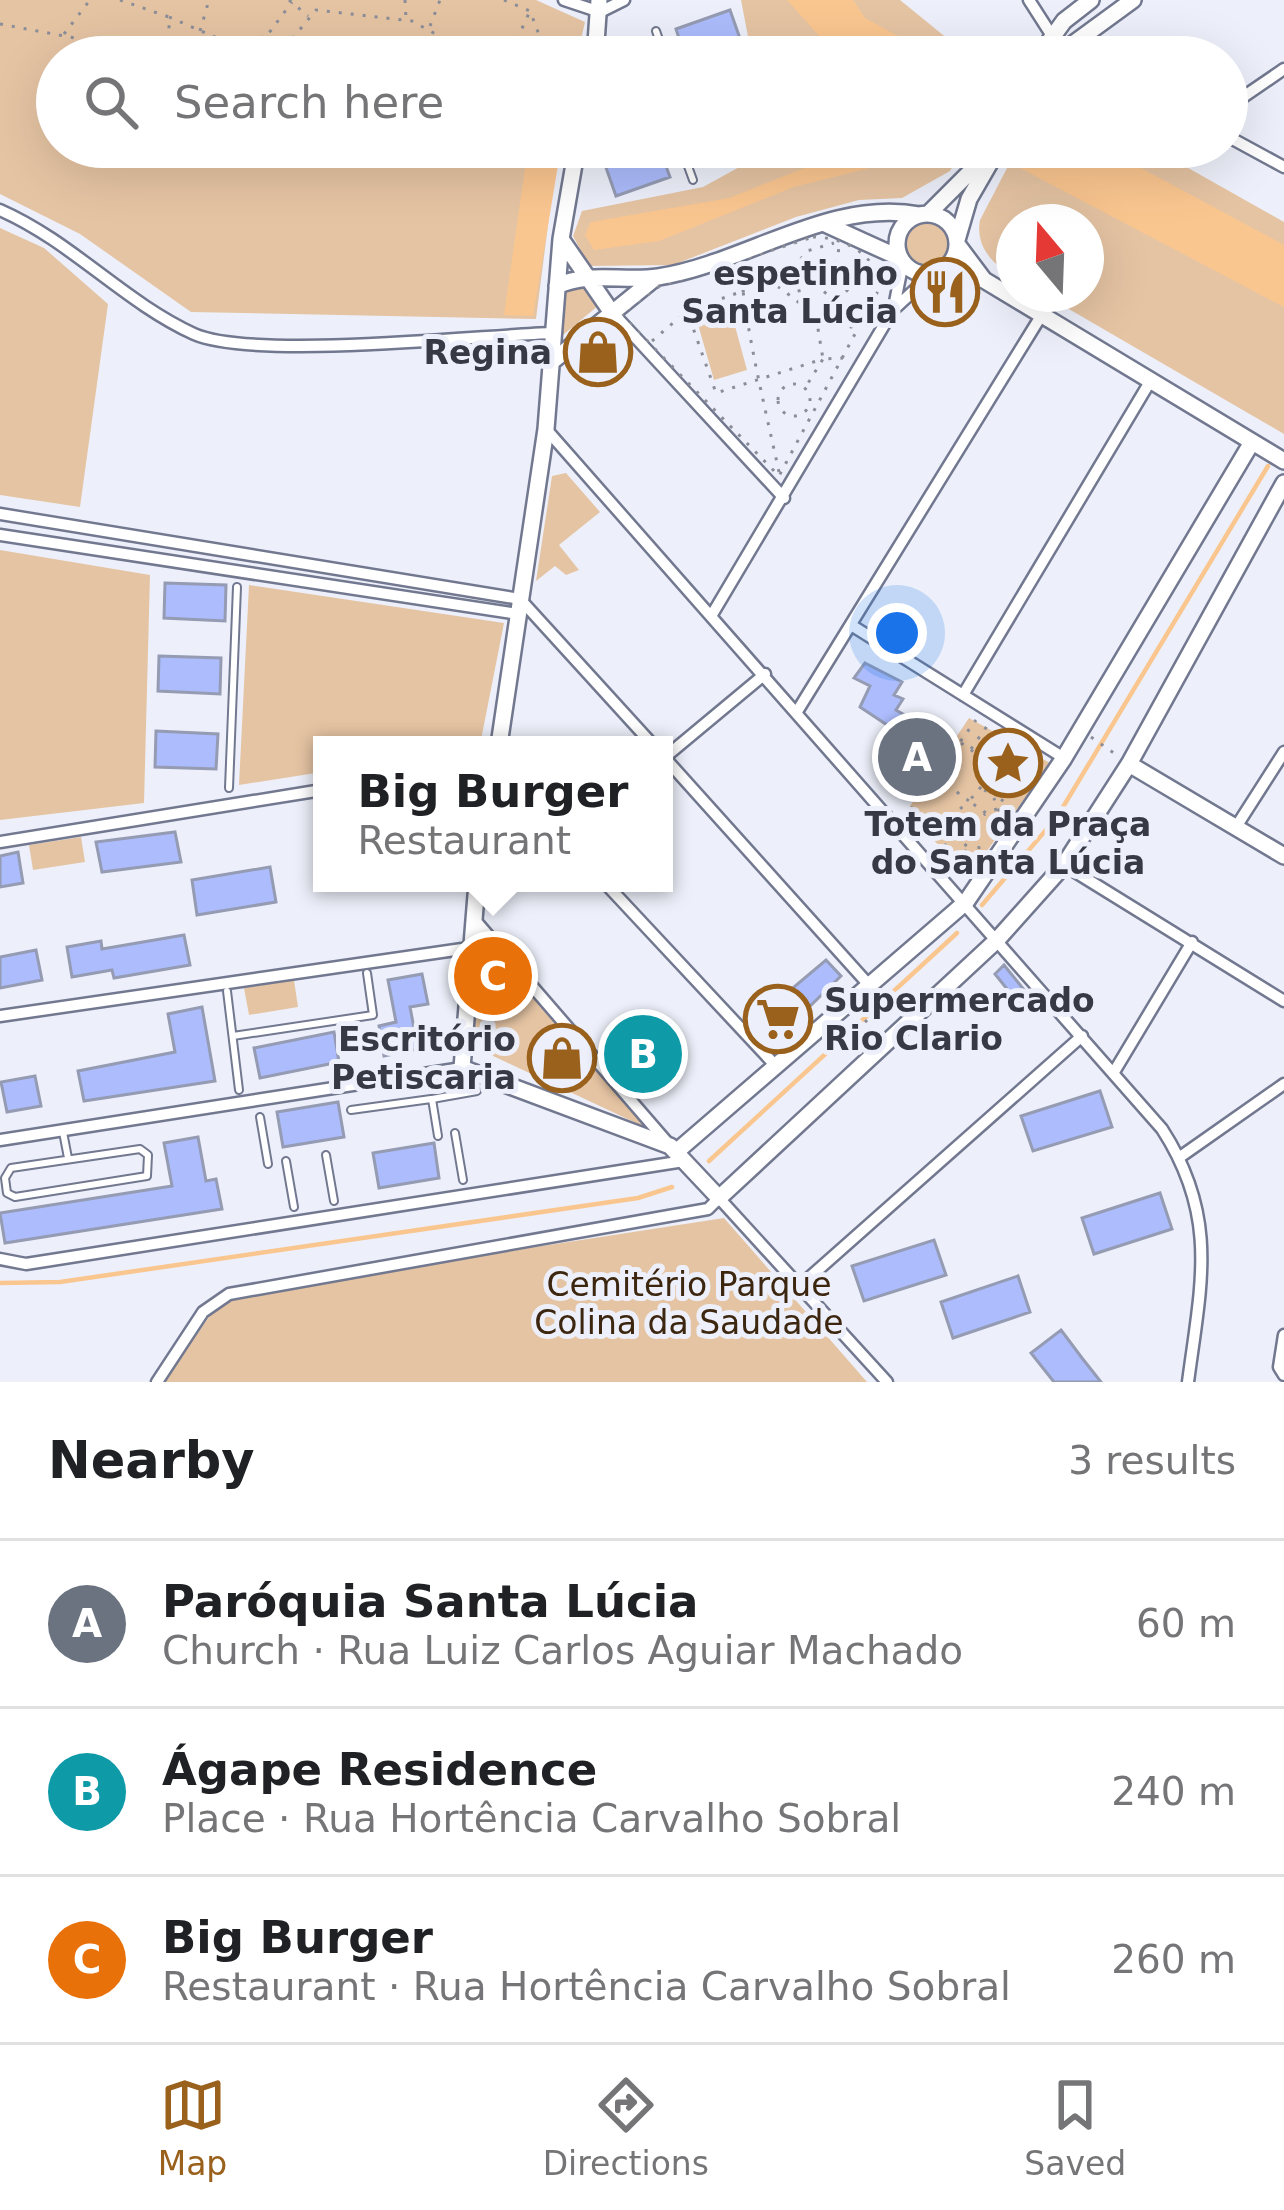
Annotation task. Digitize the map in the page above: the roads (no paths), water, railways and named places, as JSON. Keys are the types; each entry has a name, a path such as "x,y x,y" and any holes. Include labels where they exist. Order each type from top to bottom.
{"street":[{"path":"563,0 600,6 624,0"},
{"path":"1029,0 1052,36"},
{"path":"1069,36 1091,0"},
{"path":"1081,36 1133,0"},
{"path":"597,36 600,6"},
{"path":"1248,94 1284,69"},
{"path":"1248,147 1284,167"},
{"path":"500,736 546,429 554,360 551,333 573,168"},
{"path":"712,613 893,310 938,271 957,242 978,168"},
{"path":"893,310 902,260 900,232 981,168"},
{"path":"0,210 53,237 161,315 218,344 551,333 561,343 574,342"},
{"path":"556,286 591,278 656,277 715,263 870,212 924,215 950,225 984,280"},
{"path":"823,224 902,260 916,272 984,280 1284,461"},
{"path":"561,239 610,310 784,498"},
{"path":"554,360 656,277"},
{"path":"798,710 1041,316"},
{"path":"963,695 1151,380"},
{"path":"546,429 943,874 1114,1072 1180,1157 1204,1230 1188,1382"},
{"path":"0,1259 26,1264 676,1153 966,902 1064,758 1252,442"},
{"path":"157,1382 203,1312 229,1294 708,1210 997,940 1064,865 1129,764 1284,483"},
{"path":"0,514 519,606 644,736"},
{"path":"0,535 519,606"},
{"path":"237,587 241,571"},
{"path":"851,625 1064,758"},
{"path":"673,750 765,674"},
{"path":"1236,827 1284,752"},
{"path":"1129,764 1284,856"},
{"path":"673,767 869,986"},
{"path":"229,788 230,803"},
{"path":"0,842 313,791"},
{"path":"1064,865 1284,1001"},
{"path":"462,1068 476,892"},
{"path":"613,892 776,1066"},
{"path":"472,916 676,1153 802,1284 887,1382"},
{"path":"1114,1072 1192,942"},
{"path":"0,1016 366,968 469,948"},
{"path":"802,1284 1082,1036"},
{"path":"0,1141 462,1068 676,1153"},
{"path":"1180,1157 1284,1084"},
{"path":"239,1090 242,1105"},
{"path":"1284,1335 1279,1366 1284,1375"}],"lane":[{"path":"656,31 658,36"},
{"path":"689,168 693,180"},
{"path":"229,788 237,587"},
{"path":"232,1036 373,1015 366,968"},
{"path":"227,987 239,1090"},
{"path":"351,1110 477,1091"},
{"path":"432,1099 438,1136"},
{"path":"260,1117 268,1164"},
{"path":"63,1131 68,1158"},
{"path":"455,1133 463,1180"},
{"path":"140,1149 148,1155 150,1173 35,1194 7,1193 4,1178 10,1168 68,1158 140,1149"},
{"path":"326,1155 334,1201"},
{"path":"286,1161 294,1207"}],"waterway":[{"path":"982,905 1057,817 1268,466"},
{"path":"709,1161 957,933"},
{"path":"0,1283 60,1282 638,1198 672,1187"}],"place":[{"name":"espetinho Santa Lúcia","path":"945,292"},
{"name":"Regina","path":"598,352"},
{"name":"Paróquia Santa Lúcia","path":"917,757"},
{"name":"Totem da Praça do Santa Lúcia","path":"1008,763"},
{"name":"Big Burger","path":"493,976"},
{"name":"Supermercado Rio Clario","path":"778,1019"},
{"name":"Ágape Residence","path":"643,1054"},
{"name":"Escritório Petiscaria","path":"562,1058"}],"park label":[{"name":"Cemitério Parque Colina da Saudade","path":"689,1303"}]}
